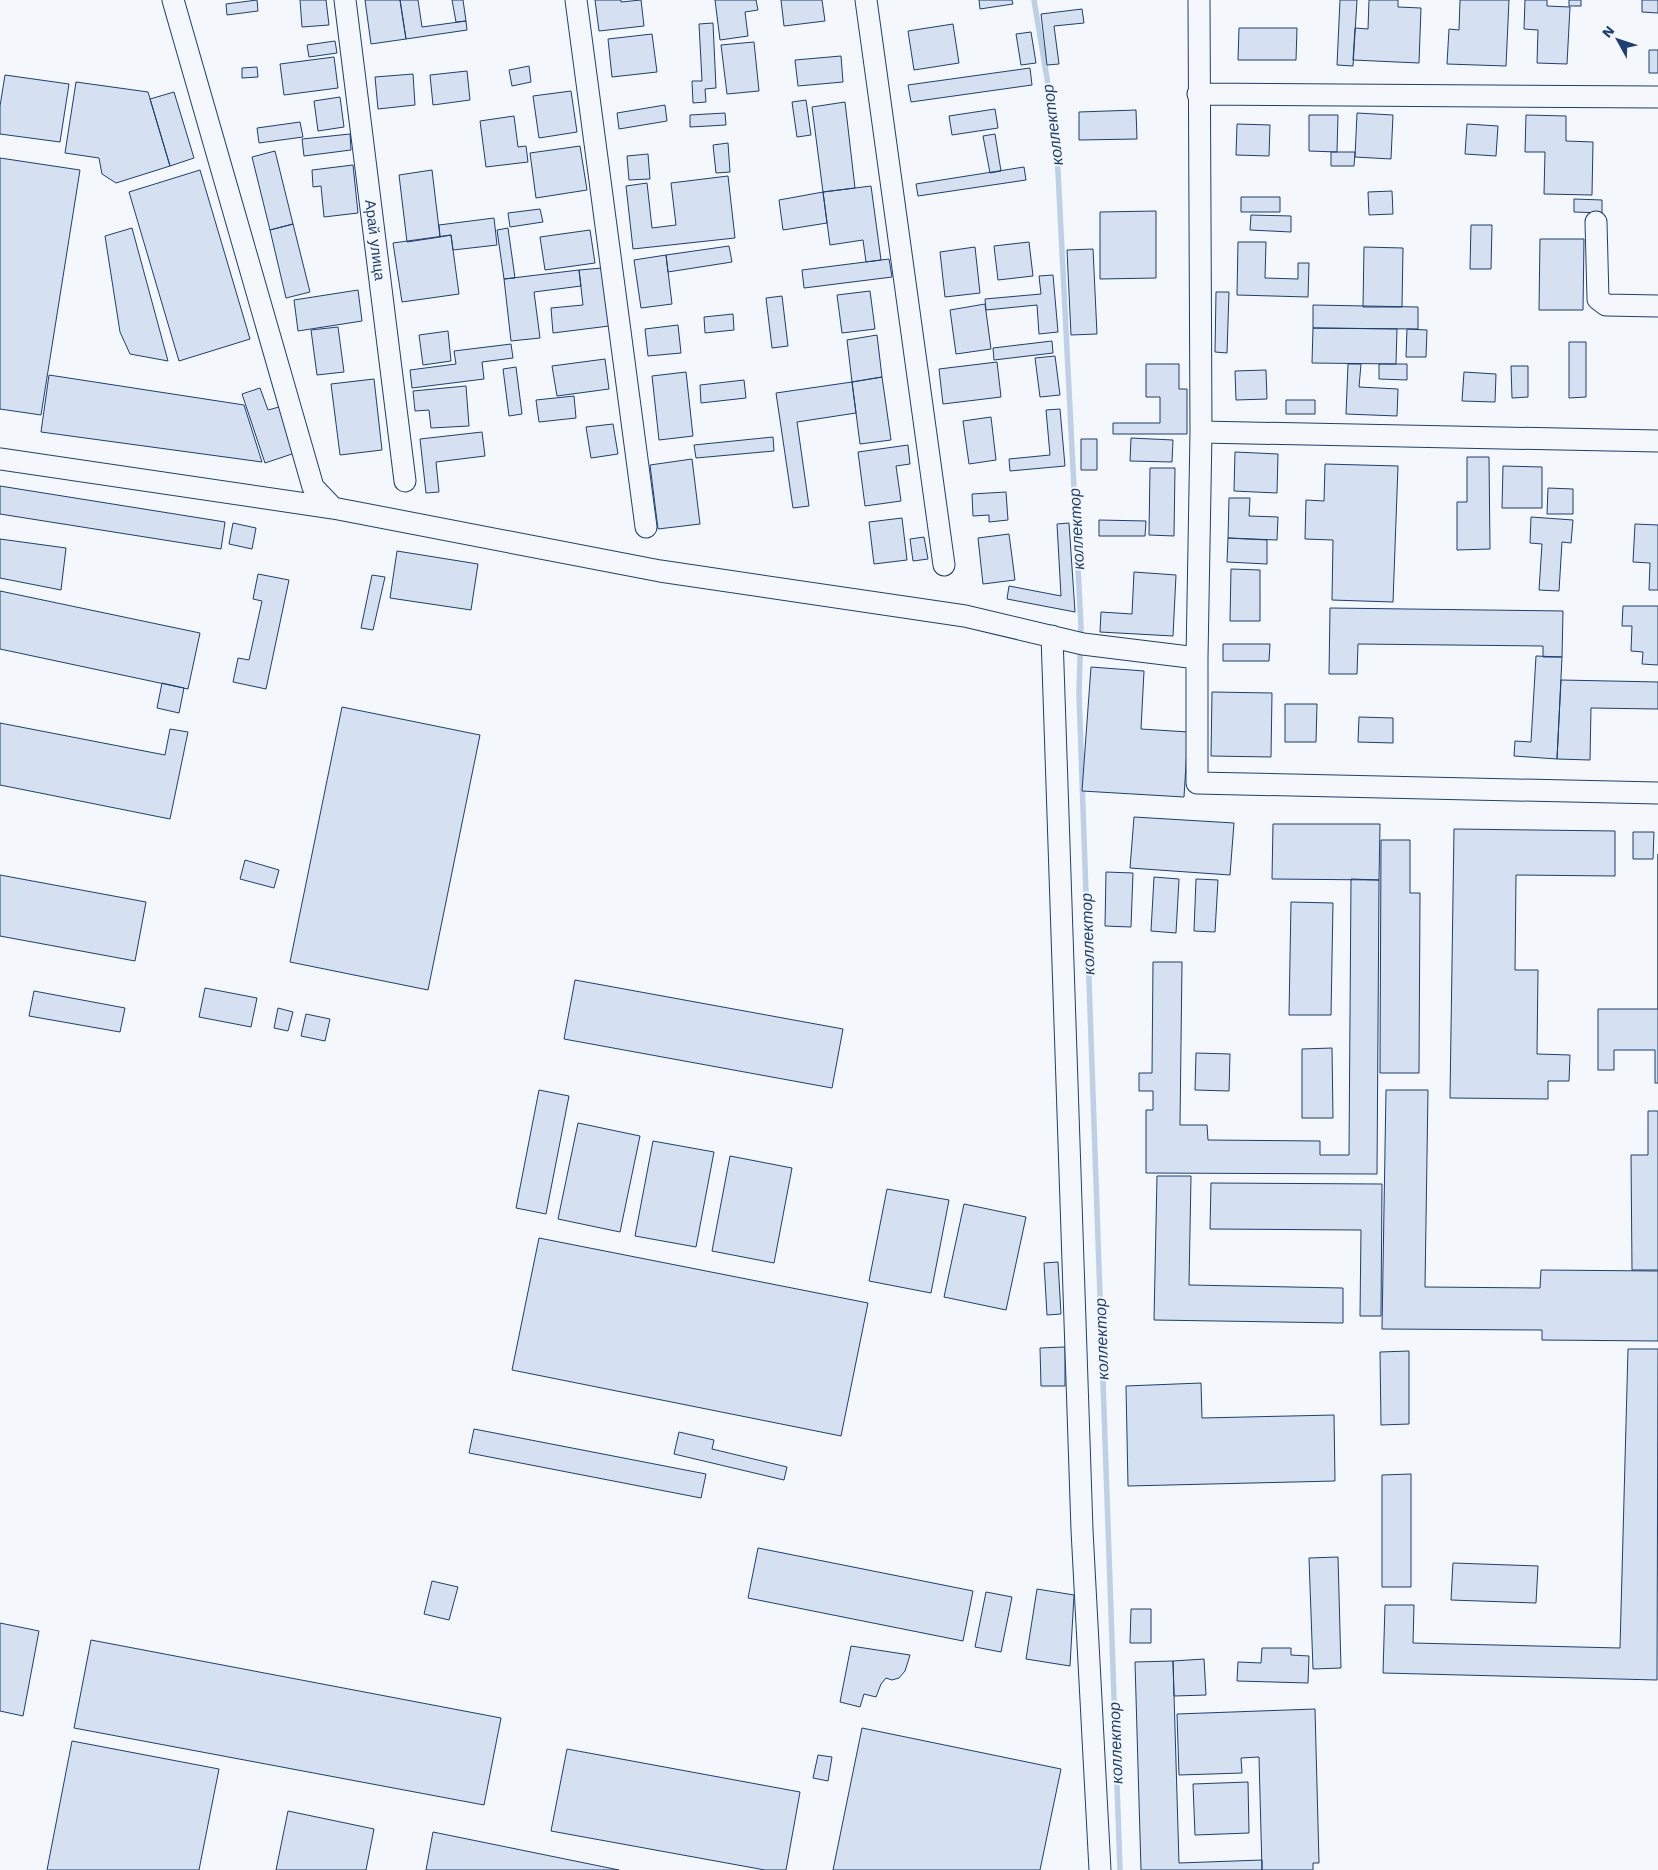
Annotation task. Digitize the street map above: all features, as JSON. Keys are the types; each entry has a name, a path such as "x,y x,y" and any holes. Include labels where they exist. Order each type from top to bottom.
{"street":[{"path":"173,0 313,487 333,508"},
{"name":"Арай улица","path":"345,0 405,481"},
{"path":"576,0 646,527"},
{"path":"866,0 944,565"},
{"path":"1199,0 1201,432 1196,658 1197,783 1658,793"},
{"path":"1198,94 1658,97"},
{"path":"1596,222 1598,299 1606,305 1658,306"},
{"path":"1201,432 1658,441"},
{"path":"0,459 333,508 660,571 965,616 1083,644 1196,658"},
{"path":"1056,637 1082,1530 1100,1870"}],"building":[{"path":"257,0 258,11 227,15 226,4"},
{"path":"300,0 326,0 329,25 302,27"},
{"path":"365,0 400,0 406,39 371,44"},
{"path":"400,0 418,0 422,27 466,21 467,30 406,39"},
{"path":"452,0 463,0 466,21 456,22"},
{"path":"595,0 621,0 621,2 641,0 644,26 599,31"},
{"path":"715,0 756,0 758,10 745,12 748,36 720,40"},
{"path":"781,0 822,0 825,21 784,26"},
{"path":"979,0 1012,0 1013,4 980,9"},
{"path":"1340,0 1357,0 1353,66 1337,65"},
{"path":"1369,0 1398,0 1398,7 1421,8 1419,63 1353,60 1355,28 1368,29"},
{"path":"1460,0 1509,0 1506,66 1447,64 1449,29 1459,30"},
{"path":"1525,0 1547,0 1547,6 1570,7 1567,64 1537,63 1538,30 1524,29"},
{"path":"1569,0 1581,0 1581,6 1569,6"},
{"path":"1642,0 1658,0 1658,13 1642,12"},
{"path":"1082,9 1084,23 1054,26 1059,64 1047,65 1041,14"},
{"path":"713,23 716,88 705,89 706,102 693,103 692,81 702,81 699,24"},
{"path":"953,24 959,63 914,70 908,31"},
{"path":"1239,28 1297,28 1296,60 1238,60"},
{"path":"1031,32 1036,63 1021,65 1016,34"},
{"path":"652,34 657,72 612,77 608,39"},
{"path":"335,41 337,53 309,57 307,45"},
{"path":"754,42 759,91 727,94 721,45"},
{"path":"1649,50 1658,50 1658,73 1649,73"},
{"path":"841,56 843,82 798,86 795,60"},
{"path":"334,57 338,88 284,95 280,64"},
{"path":"529,66 531,82 512,86 509,70"},
{"path":"257,67 258,77 242,78 242,68"},
{"path":"1030,68 1032,85 911,102 908,85"},
{"path":"467,71 470,100 433,105 430,75"},
{"path":"413,74 415,105 378,109 375,77"},
{"path":"5,75 69,84 60,142 0,134 0,106"},
{"path":"76,82 148,92 170,166 116,183 102,174 99,158 65,153"},
{"path":"571,91 577,132 539,138 533,96"},
{"path":"174,92 194,158 170,166 150,99"},
{"path":"340,97 344,127 318,131 314,101"},
{"path":"806,100 811,135 797,137 792,102"},
{"path":"845,102 855,188 823,192 812,107"},
{"path":"665,105 667,121 619,129 617,113"},
{"path":"995,109 998,128 952,135 949,116"},
{"path":"1136,110 1137,139 1079,140 1079,112"},
{"path":"725,113 726,125 690,127 690,115"},
{"path":"1357,113 1393,115 1391,159 1355,157"},
{"path":"1309,115 1338,115 1337,152 1309,151"},
{"path":"1526,115 1566,116 1566,141 1593,142 1592,195 1544,194 1545,152 1525,152"},
{"path":"514,116 518,147 526,146 528,162 486,167 480,121"},
{"path":"300,122 303,137 259,143 257,128"},
{"path":"1237,124 1270,125 1269,156 1236,155"},
{"path":"1467,124 1498,126 1496,156 1465,154"},
{"path":"350,134 351,150 304,156 302,139"},
{"path":"995,134 1001,171 990,173 983,136"},
{"path":"728,143 730,172 716,173 713,145"},
{"path":"580,146 587,190 536,198 530,153"},
{"path":"275,151 293,224 270,230 252,157"},
{"path":"1331,152 1355,152 1354,166 1331,166"},
{"path":"648,154 650,179 629,180 627,156"},
{"path":"0,158 80,170 41,415 0,409"},
{"path":"353,165 358,213 324,217 321,186 313,187 312,170"},
{"path":"1024,167 1026,180 918,196 916,184"},
{"path":"200,170 250,339 179,361 129,192"},
{"path":"432,170 440,237 407,242 399,175"},
{"path":"728,176 735,238 633,249 626,186 647,183 652,228 676,225 671,183"},
{"path":"871,186 881,260 866,262 863,240 830,245 823,192"},
{"path":"1392,191 1393,214 1369,215 1368,192"},
{"path":"823,192 827,223 783,230 779,200"},
{"path":"1241,197 1280,197 1280,212 1241,212"},
{"path":"1574,199 1602,200 1602,213 1574,212"},
{"path":"540,209 543,222 510,227 508,213"},
{"path":"1156,211 1156,278 1100,279 1100,212"},
{"path":"1251,215 1291,216 1291,232 1250,230"},
{"path":"494,218 497,245 453,250 451,235 440,237 439,225"},
{"path":"293,224 310,292 286,298 270,230"},
{"path":"1471,225 1492,225 1491,269 1470,269"},
{"path":"132,228 168,361 130,354 120,332 105,236"},
{"path":"508,228 515,278 504,279 497,230"},
{"path":"590,230 595,263 545,270 540,237"},
{"path":"451,235 459,294 402,302 393,243"},
{"path":"1540,239 1584,239 1583,310 1539,310"},
{"path":"1029,242 1033,276 998,280 994,246"},
{"path":"1238,242 1266,242 1265,278 1298,279 1298,263 1309,263 1308,297 1237,295"},
{"path":"729,246 732,262 668,272 666,255"},
{"path":"975,247 980,293 945,297 940,252"},
{"path":"1364,247 1403,248 1402,307 1363,307"},
{"path":"1093,249 1097,334 1071,335 1067,250"},
{"path":"666,255 672,304 641,308 634,260"},
{"path":"889,259 892,277 804,288 802,270"},
{"path":"602,268 609,326 553,333 551,308 583,305 579,270"},
{"path":"579,270 581,286 534,292 540,338 511,341 504,279"},
{"path":"1053,275 1058,332 1039,334 1037,305 986,310 985,299 1041,294 1039,276"},
{"path":"358,290 362,321 298,331 294,300"},
{"path":"870,291 875,329 842,333 837,295"},
{"path":"1216,292 1229,292 1227,353 1215,352"},
{"path":"782,296 788,346 772,348 766,298"},
{"path":"985,304 991,349 956,354 950,310"},
{"path":"1313,305 1418,307 1418,329 1313,328"},
{"path":"733,314 734,330 705,333 704,317"},
{"path":"678,325 681,353 648,356 645,329"},
{"path":"338,327 344,372 317,375 311,330"},
{"path":"1313,328 1397,329 1396,364 1312,363"},
{"path":"1407,329 1427,330 1426,357 1406,357"},
{"path":"448,331 451,361 423,365 419,335"},
{"path":"877,335 882,377 852,382 847,340"},
{"path":"1052,341 1053,353 994,360 993,348"},
{"path":"1569,342 1586,342 1586,397 1569,398"},
{"path":"511,344 513,358 482,362 484,379 412,388 410,370 456,364 454,351"},
{"path":"1055,356 1060,395 1040,397 1035,358"},
{"path":"605,359 609,389 557,396 552,366"},
{"path":"997,362 1001,397 943,404 939,369"},
{"path":"1146,364 1179,364 1179,389 1187,389 1187,434 1113,434 1113,423 1160,423 1160,397 1146,397"},
{"path":"1348,364 1361,364 1359,387 1398,389 1397,416 1346,414"},
{"path":"1379,364 1407,364 1407,380 1379,379"},
{"path":"1511,366 1528,366 1528,397 1512,398"},
{"path":"516,367 522,414 509,416 503,369"},
{"path":"1266,370 1267,399 1236,400 1235,371"},
{"path":"686,372 693,436 659,440 652,376"},
{"path":"1464,372 1496,374 1495,402 1462,401"},
{"path":"49,375 244,405 262,462 41,432"},
{"path":"882,377 891,440 860,444 852,382"},
{"path":"374,379 382,450 340,455 331,384"},
{"path":"744,380 746,398 701,403 700,385"},
{"path":"852,382 856,413 797,422 809,506 793,508 776,393"},
{"path":"466,386 469,426 431,428 429,410 415,411 413,391"},
{"path":"260,388 268,410 279,407 295,453 265,463 242,394"},
{"path":"574,396 576,418 539,422 536,400"},
{"path":"1286,400 1315,400 1315,414 1286,414"},
{"path":"1060,409 1065,466 1010,471 1009,459 1050,455 1046,410"},
{"path":"991,417 996,460 969,464 963,421"},
{"path":"613,424 618,454 591,458 586,427"},
{"path":"482,432 485,456 436,462 439,492 426,493 420,439"},
{"path":"773,437 774,451 696,458 694,445"},
{"path":"1131,438 1173,440 1172,462 1130,461"},
{"path":"1081,439 1097,439 1097,470 1081,470"},
{"path":"908,445 910,464 896,466 901,501 865,506 858,452"},
{"path":"1235,452 1278,454 1277,493 1234,491"},
{"path":"1467,457 1489,457 1490,549 1457,550 1457,502 1467,502"},
{"path":"692,459 700,524 658,529 650,465"},
{"path":"1325,464 1398,466 1393,602 1332,600 1333,540 1305,539 1306,500 1324,501"},
{"path":"1503,466 1542,467 1542,508 1502,508"},
{"path":"1150,468 1175,468 1174,536 1149,535"},
{"path":"0,486 225,522 221,549 0,514"},
{"path":"1548,488 1573,489 1573,514 1547,514"},
{"path":"1006,492 1008,520 989,522 989,515 973,516 972,494"},
{"path":"1229,498 1250,498 1249,516 1278,517 1277,540 1228,538"},
{"path":"1531,517 1573,520 1571,543 1562,542 1559,591 1539,590 1542,544 1530,543"},
{"path":"902,518 907,560 874,564 869,522"},
{"path":"1099,520 1146,521 1145,536 1099,536"},
{"path":"233,523 256,528 252,549 229,544"},
{"path":"1069,523 1075,612 1007,599 1009,586 1061,596 1057,524"},
{"path":"1635,524 1658,525 1658,590 1649,590 1650,563 1633,562"},
{"path":"1009,534 1015,580 983,584 978,538"},
{"path":"924,537 928,559 913,561 910,539"},
{"path":"1228,538 1267,540 1267,564 1227,562"},
{"path":"0,539 66,548 61,590 0,578"},
{"path":"397,551 478,564 471,610 390,598"},
{"path":"1231,569 1260,570 1260,621 1230,621"},
{"path":"1134,572 1176,575 1173,636 1100,632 1101,612 1132,614"},
{"path":"258,574 289,580 266,689 233,682 238,658 249,660 262,601 253,599"},
{"path":"372,575 385,577 373,630 361,628"},
{"path":"0,591 200,633 188,689 0,649"},
{"path":"1623,606 1658,606 1658,665 1642,664 1643,652 1631,651 1632,626 1622,626"},
{"path":"1330,608 1563,611 1562,657 1543,657 1543,646 1358,644 1357,674 1329,674"},
{"path":"1223,644 1270,644 1269,661 1223,661"},
{"path":"1536,656 1562,657 1557,759 1514,756 1515,741 1531,742"},
{"path":"1091,667 1144,671 1141,729 1188,732 1184,797 1082,791"},
{"path":"1561,680 1658,682 1658,709 1591,708 1590,760 1557,759"},
{"path":"162,683 184,688 179,713 157,708"},
{"path":"1212,692 1272,693 1271,757 1211,756"},
{"path":"1285,704 1317,704 1316,742 1285,742"},
{"path":"342,707 480,735 428,990 290,962"},
{"path":"1359,717 1393,718 1393,743 1358,742"},
{"path":"0,723 165,755 170,729 188,732 170,819 0,785"},
{"path":"1134,817 1234,823 1230,875 1130,868"},
{"path":"1273,824 1380,824 1379,880 1272,879"},
{"path":"1454,829 1615,831 1615,876 1516,875 1515,970 1538,970 1537,1054 1570,1055 1569,1081 1548,1081 1548,1099 1450,1098"},
{"path":"1633,832 1654,832 1653,859 1633,859"},
{"path":"1381,840 1410,840 1410,893 1420,893 1419,1073 1380,1073"},
{"path":"245,860 279,870 274,888 240,879"},
{"path":"1106,872 1133,873 1131,927 1105,926"},
{"path":"0,875 146,902 135,961 0,936"},
{"path":"1154,877 1179,879 1176,933 1151,931"},
{"path":"1196,879 1218,880 1215,932 1194,931"},
{"path":"1351,879 1379,880 1377,1174 1146,1173 1146,1110 1153,1110 1153,1091 1139,1091 1139,1073 1152,1073 1153,962 1182,962 1180,1125 1207,1125 1208,1140 1320,1141 1320,1155 1349,1155"},
{"path":"1291,902 1333,903 1331,1015 1289,1015"},
{"path":"575,980 843,1029 832,1088 564,1039"},
{"path":"205,988 257,998 251,1027 199,1017"},
{"path":"34,991 125,1008 120,1032 29,1016"},
{"path":"278,1008 293,1012 288,1031 274,1028"},
{"path":"1598,1009 1658,1009 1658,1083 1655,1083 1655,1050 1614,1050 1614,1070 1598,1070"},
{"path":"306,1014 330,1019 325,1041 301,1036"},
{"path":"1332,1048 1333,1118 1302,1118 1302,1049"},
{"path":"1196,1053 1230,1054 1229,1091 1195,1090"},
{"path":"539,1090 569,1096 546,1214 516,1208"},
{"path":"1386,1090 1428,1090 1425,1287 1540,1288 1541,1270 1658,1271 1658,1341 1542,1340 1542,1330 1382,1329"},
{"path":"1648,1111 1658,1111 1658,1270 1632,1270 1631,1155 1648,1155"},
{"path":"578,1123 640,1136 620,1232 558,1219"},
{"path":"653,1141 714,1152 696,1247 635,1236"},
{"path":"730,1156 792,1168 774,1263 712,1251"},
{"path":"1157,1176 1191,1176 1189,1285 1343,1288 1343,1323 1154,1320"},
{"path":"1211,1183 1382,1184 1381,1316 1360,1316 1361,1230 1210,1229"},
{"path":"887,1189 949,1200 931,1293 869,1281"},
{"path":"964,1204 1026,1217 1006,1310 944,1297"},
{"path":"539,1238 868,1303 841,1436 512,1370"},
{"path":"1058,1262 1061,1314 1047,1315 1044,1263"},
{"path":"1065,1347 1065,1386 1041,1386 1040,1348"},
{"path":"1628,1349 1658,1349 1657,1680 1383,1673 1385,1605 1414,1605 1413,1643 1620,1648"},
{"path":"1409,1351 1409,1424 1381,1425 1380,1352"},
{"path":"1201,1383 1202,1418 1334,1415 1335,1481 1128,1486 1126,1386"},
{"path":"474,1429 706,1474 701,1498 469,1453"},
{"path":"679,1432 714,1440 712,1449 787,1467 784,1480 674,1454"},
{"path":"1411,1474 1411,1587 1382,1587 1382,1475"},
{"path":"758,1548 973,1591 963,1641 748,1598"},
{"path":"1338,1557 1341,1668 1313,1669 1309,1558"},
{"path":"1453,1563 1538,1566 1536,1603 1451,1600"},
{"path":"432,1581 458,1587 449,1620 424,1614"},
{"path":"1037,1589 1074,1595 1070,1666 1026,1659"},
{"path":"986,1592 1012,1597 1001,1652 975,1647"},
{"path":"1131,1609 1151,1609 1151,1643 1130,1643"},
{"path":"0,1623 39,1631 23,1716 0,1711"},
{"path":"91,1640 501,1718 484,1805 74,1728"},
{"path":"851,1646 910,1655 905,1671 899,1678 892,1680 886,1678 881,1684 876,1697 864,1694 860,1707 840,1702"},
{"path":"1262,1648 1291,1648 1291,1655 1309,1656 1308,1683 1237,1681 1238,1662 1261,1663"},
{"path":"1204,1659 1206,1695 1174,1696 1173,1661"},
{"path":"1173,1661 1179,1863 1262,1860 1262,1870 1141,1870 1135,1662"},
{"path":"1315,1709 1319,1863 1313,1863 1313,1870 1262,1870 1259,1757 1241,1758 1242,1773 1179,1775 1177,1714"},
{"path":"862,1728 1061,1769 1040,1870 833,1870"},
{"path":"72,1741 219,1769 199,1870 47,1870"},
{"path":"567,1749 800,1792 786,1870 765,1870 551,1831"},
{"path":"818,1755 832,1757 828,1781 813,1778"},
{"path":"1248,1782 1249,1833 1195,1835 1193,1784"},
{"path":"288,1811 374,1829 366,1870 276,1870"},
{"path":"433,1832 619,1870 426,1870"}],"waterway":[{"name":"коллектор","path":"1034,0 1056,132 1081,627 1079,693 1120,1870"}]}
